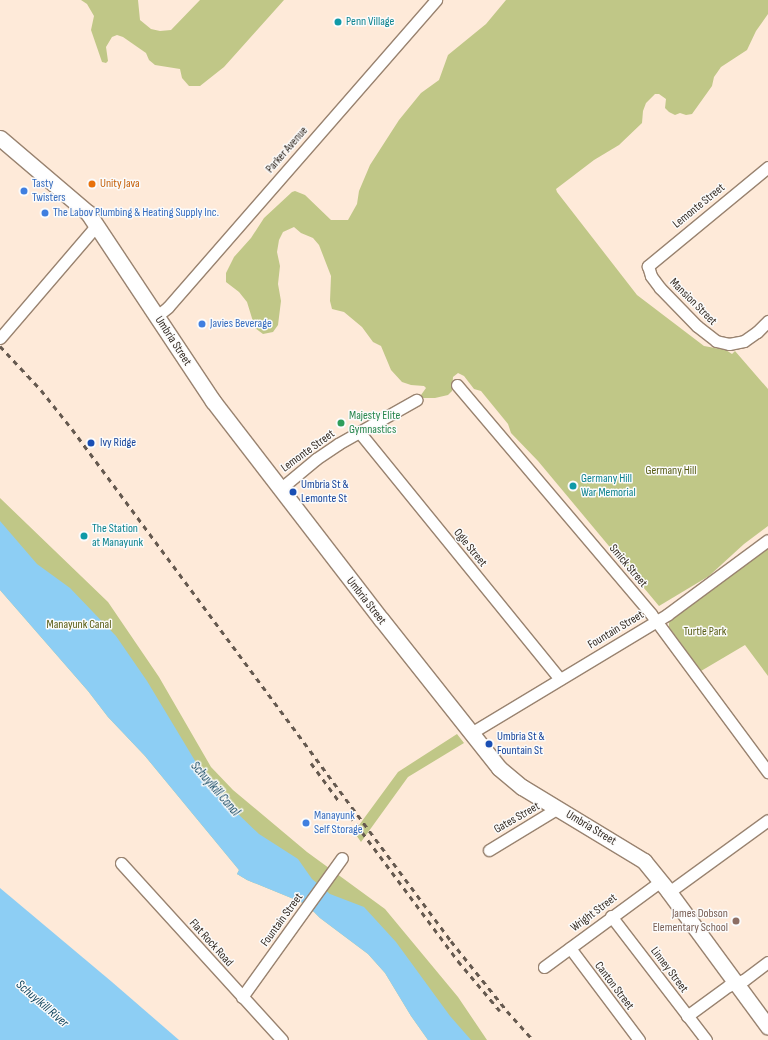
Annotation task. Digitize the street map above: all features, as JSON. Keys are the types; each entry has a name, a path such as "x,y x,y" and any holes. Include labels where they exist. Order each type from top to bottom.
{"main road":[{"name":"Umbria Street","path":"0,138 83,208 97,226 206,392 471,733 506,775 644,861 665,887 768,1027"}],"street":[{"name":"Parker Avenue","path":"157,316 168,307 436,0"},
{"name":"Lemonte Street","path":"648,266 768,167"},
{"path":"0,338 97,226"},
{"name":"Mansion Street","path":"648,266 651,276 660,288 703,332 716,341 729,344 737,343 750,337 768,321"},
{"name":"Smick Street","path":"457,385 656,621 768,772"},
{"name":"Lemonte Street","path":"280,489 338,444 360,433 416,400"},
{"name":"Ogle Street","path":"360,433 560,679"},
{"name":"Fountain Street","path":"471,733 656,621 768,540"},
{"name":"Gates Street","path":"489,850 558,808"},
{"name":"Wright Street","path":"544,967 611,916 665,887 768,820"},
{"name":"Fountain Street","path":"242,997 342,858"},
{"name":"Flat Rock Road","path":"120,863 282,1040"},
{"name":"Linney Street","path":"611,916 706,1040"},
{"name":"Canton Street","path":"570,948 638,1040"},
{"path":"687,1016 728,986 744,980 768,962"}],"green space":[{"path":"81,0 138,0 140,20 151,29 160,31 171,30 200,0 284,0 224,67 200,86 189,86 182,78 180,69 155,65 149,60 146,53 123,37 117,35 112,37 106,47 108,61 106,63 102,62 91,30 94,16 87,4"},
{"name":"Germany Hill","path":"506,0 768,0 768,14 756,31 747,50 721,67 714,77 712,86 692,114 686,115 680,113 675,115 669,112 665,108 666,99 659,94 655,94 646,103 643,111 642,123 619,145 594,160 556,189 637,295 704,346 726,350 732,354 735,351 768,389 768,526 744,544 709,576 659,606 538,461 511,433 508,424 481,391 474,389 464,376 458,373 453,377 452,391 448,395 435,398 423,398 421,395 426,388 424,386 411,385 402,382 391,370 381,346 373,342 362,327 344,312 332,309 330,301 331,276 319,245 313,238 301,233 294,227 283,232 279,240 277,252 280,266 278,284 281,301 278,325 273,332 263,334 255,328 247,302 239,292 226,282 226,273 234,257 251,238 264,218 292,192 295,191 305,195 331,220 348,220 357,204 359,191 370,165 399,120 421,93 439,80 448,55 486,24"},
{"name":"Manayunk Canal","path":"0,498 108,602 159,677 211,767 233,790 307,852 385,909 458,997 487,1040 428,1040 411,1016 385,973 368,954 301,902 247,880 237,874 239,870 145,756 108,717 88,691 0,590"},
{"name":"Turtle Park","path":"768,548 768,676 745,645 701,671 669,627 669,621"},
{"path":"457,734 464,743 408,777 361,842 354,832 398,772"}],"water":[{"name":"Manayunk Canal","path":"0,521 37,564 70,588 116,636 147,681 212,789 259,834 298,859 312,879 330,894 364,907 396,942 450,1016 471,1040 428,1040 411,1016 385,973 368,954 301,902 247,880 237,874 239,870 145,756 108,717 88,691 0,590"},
{"name":"Schuylkill River","path":"0,888 112,982 179,1040 0,1040"}],"railway":[{"path":"0,346 41,390 72,429 451,941 507,1011 533,1040"},
{"path":"311,763 338,800"},
{"path":"350,816 458,961 500,1011"}],"place":[{"name":"Penn Village","path":"338,22"},
{"name":"Unity Java","path":"92,184"},
{"name":"Tasty Twisters","path":"24,191"},
{"name":"The Labov Plumbing & Heating Supply Inc.","path":"45,213"},
{"name":"Javies Beverage","path":"202,324"},
{"name":"Majesty Elite Gymnastics","path":"341,423"},
{"name":"Ivy Ridge","path":"91,443"},
{"name":"Germany Hill War Memorial","path":"573,486"},
{"name":"Umbria St & Lemonte St","path":"293,492"},
{"name":"The Station at Manayunk","path":"84,536"},
{"name":"Umbria St & Fountain St","path":"489,744"},
{"name":"Manayunk Self Storage","path":"306,823"},
{"name":"James Dobson Elementary School","path":"736,921"}],"water label":[{"name":"Schuylkill Canal","path":"215,789"}]}
